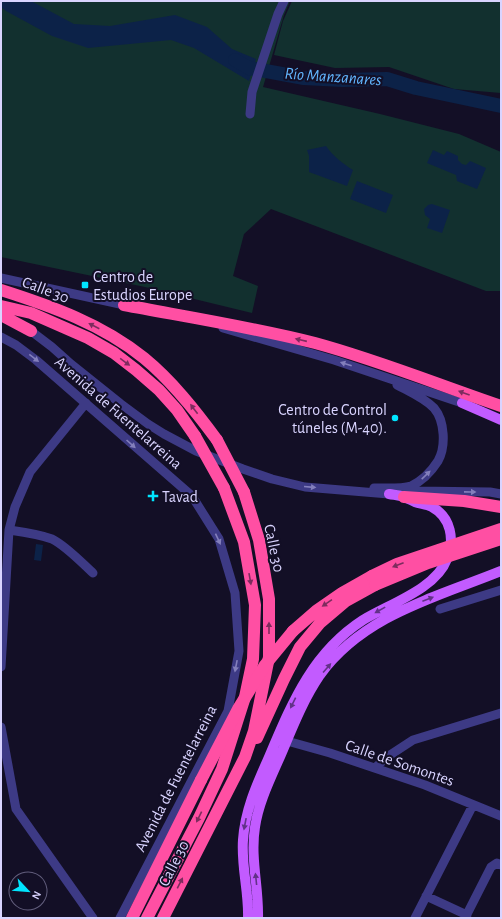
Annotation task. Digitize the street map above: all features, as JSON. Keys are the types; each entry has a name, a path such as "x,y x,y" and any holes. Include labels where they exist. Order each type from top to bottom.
{"highway":[{"name":"Calle 30","path":"1,290 36,301 86,322 121,341 144,358 170,382 190,403 217,440 244,492 259,540 268,599 269,657 254,731 245,757 163,918"},
{"path":"124,305 263,331 314,343 365,358 501,406"},
{"name":"Calle 30","path":"1,306 32,314 88,338 114,353 159,390 177,410 195,436 224,488 244,542 255,605 253,659 245,697 222,769 199,818 147,918"},
{"path":"1,316 31,331"},
{"path":"404,497 464,501 501,507"},
{"path":"245,757 260,733 300,647 320,623 373,580 397,564 501,529"},
{"path":"132,918 238,709 266,666 293,631 316,611 342,593 373,580 501,538"}],"main road":[{"path":"462,403 501,419"},
{"path":"248,918 243,846 246,819 257,784 294,699 316,665 332,645 363,621 415,592 434,578 442,570 447,561 452,542 450,531 443,515 431,506 414,502 404,497 389,494"},
{"path":"258,918 254,828 259,808 301,709 314,684 332,662 350,644 380,622 416,604 501,571"},
{"path":"469,584 501,574"}],"street":[{"path":"275,1 278,14"},
{"path":"250,114 252,92 278,14 284,1"},
{"path":"1,278 220,327 369,371 462,403"},
{"path":"1,320 31,331 52,347 70,364 148,424 196,451 243,469 272,479 305,487 389,494 417,491 490,492 501,494"},
{"name":"Avenida de Fuentelarreina","path":"1,337 16,345 36,360 192,496 219,539 235,593 239,651 228,711 120,918"},
{"path":"349,490 410,486 425,477 439,460 442,448 443,435 440,420 434,409 416,395 369,371"},
{"path":"1,666 9,530 15,507 30,472 86,403"},
{"path":"9,530 39,535 53,540 93,573"},
{"path":"440,609 501,590"},
{"path":"375,768 387,757 413,740 501,713"},
{"path":"1,727 16,809 92,918"},
{"name":"Calle de Somontes","path":"287,741 425,785 501,816"},
{"path":"414,918 473,805"},
{"path":"426,896 466,917 491,867 496,863 501,865"}],"green space":[{"path":"1,1 290,1 284,15 263,87 459,134 501,152 501,291 486,291 271,209 244,234 233,276 258,286 252,313 145,287 1,257"},
{"path":"292,1 501,1 501,93 454,89 389,67 335,68 274,55 283,21"}],"water":[{"path":"1,1 31,1 74,24 110,26 175,15 207,27 232,49 256,59 249,81 194,48 171,40 88,48 52,36 6,11 1,7"},
{"path":"326,146 338,160 353,170 347,186 309,172 309,156 307,150"},
{"path":"433,150 444,155 447,151 458,156 458,160 462,164 466,165 470,161 486,168 477,189 457,181 456,175 427,163"},
{"path":"357,181 393,195 386,213 350,199"},
{"path":"432,204 450,210 442,233 427,228 430,219 425,215 424,209 428,205"},
{"path":"36,544 43,545 41,561 34,560"}],"waterway":[{"name":"Río Manzanares","path":"235,60 249,68 304,78 343,80 387,79 416,88 501,106"}],"place":[{"name":"Centro de Estudios Europe","path":"85,285"},
{"name":"Centro de Control túneles (M-40).","path":"395,418"},
{"name":"Tavad","path":"153,496"}]}
